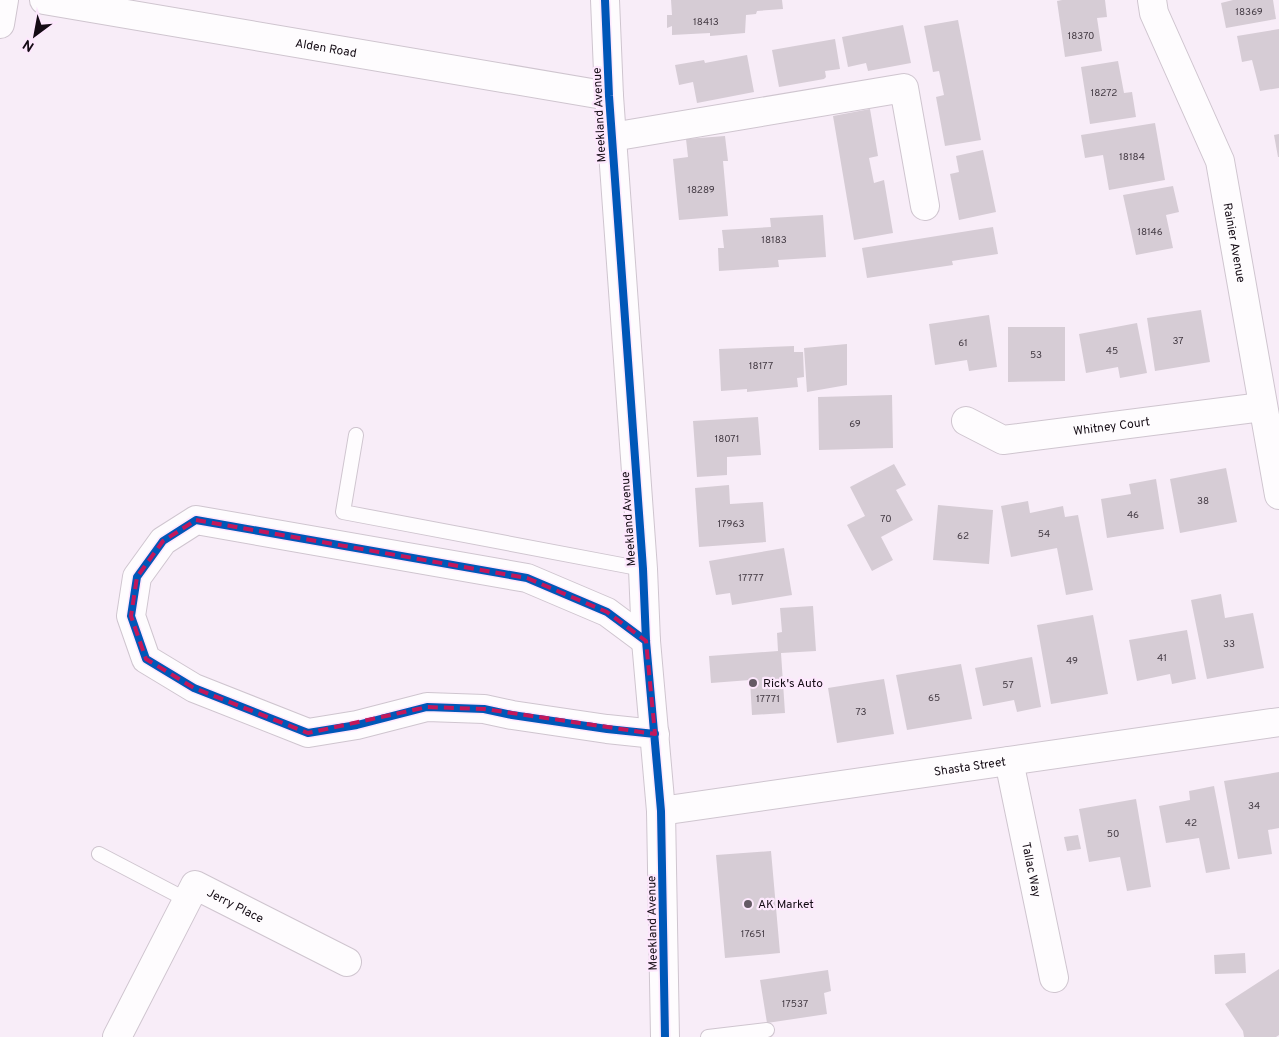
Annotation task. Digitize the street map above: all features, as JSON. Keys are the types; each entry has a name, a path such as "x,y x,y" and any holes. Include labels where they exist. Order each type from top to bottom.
{"street":[{"path":"0,24 4,0"},
{"name":"Alden Road","path":"44,0 609,96"},
{"name":"Meekland Avenue","path":"605,0 609,96 643,569 646,641 660,811 665,1037"},
{"name":"Rainier Avenue","path":"1152,0 1154,13 1220,160 1279,495"},
{"path":"612,137 904,88 925,206"},
{"name":"Whitney Court","path":"966,421 1003,440 1262,406"},
{"path":"646,641 607,612 527,578 196,520 163,541 137,577 131,616 146,659 194,688 308,733 357,725 427,707 484,709 607,729 655,734"},
{"name":"Shasta Street","path":"660,811 1279,722"},
{"name":"Tallac Way","path":"1009,761 1054,978"},
{"name":"Jerry Place","path":"117,1037 194,886 347,962"}],"lane":[{"path":"356,435 343,512 643,569"},
{"path":"99,854 187,900"},
{"path":"708,1037 767,1030"}],"highlighted area":[{"path":"196,520 527,578 607,612 646,641 655,734 484,709 427,707 308,733 194,688 146,659 131,616 137,577 163,541"}],"building":[{"path":"671,0 782,0 783,9 757,11 756,14 746,15 745,33 710,36 710,33 672,35 672,26 667,28 667,15 672,15"},
{"path":"1105,0 1107,17 1097,18 1102,51 1065,57 1057,1"},
{"path":"1233,0 1273,0 1276,19 1226,28 1221,3"},
{"path":"958,20 981,140 945,146 936,97 944,95 939,71 933,72 924,26"},
{"path":"903,25 911,63 868,71 866,63 848,67 842,37"},
{"path":"1279,29 1279,88 1260,91 1252,60 1242,62 1237,36"},
{"path":"835,39 840,69 825,71 826,77 824,79 779,87 772,50"},
{"path":"747,55 754,92 697,103 693,82 679,85 675,65 704,60 705,63"},
{"path":"1118,61 1124,93 1132,92 1136,117 1090,124 1081,67"},
{"path":"870,109 878,156 869,158 874,183 884,180 893,233 854,240 833,116"},
{"path":"1155,123 1165,180 1109,190 1103,155 1085,158 1081,135"},
{"path":"1279,134 1279,157 1278,157 1274,135"},
{"path":"725,136 728,161 723,161 728,216 679,220 673,159 688,157 686,139"},
{"path":"983,150 996,212 959,220 950,174 959,172 956,156"},
{"path":"1173,186 1179,212 1166,215 1173,248 1136,255 1123,195"},
{"path":"823,215 826,257 778,260 779,267 719,271 718,248 724,248 722,230 771,227 770,218"},
{"path":"993,227 998,254 952,261 953,265 867,278 862,248"},
{"path":"1201,310 1210,362 1155,371 1147,318"},
{"path":"989,315 997,367 969,371 967,360 935,365 929,324"},
{"path":"1137,323 1147,373 1120,378 1118,367 1086,373 1079,334"},
{"path":"1008,327 1065,327 1065,381 1008,382"},
{"path":"847,344 847,385 807,392 804,348"},
{"path":"794,346 794,352 803,352 804,377 797,378 798,387 747,392 747,389 721,391 719,349"},
{"path":"892,395 893,448 819,450 818,397"},
{"path":"758,417 761,455 727,457 727,475 697,477 693,421"},
{"path":"894,464 906,485 896,490 913,520 881,537 893,560 872,571 847,525 865,516 850,487"},
{"path":"1226,468 1237,522 1180,533 1170,479"},
{"path":"1156,479 1164,529 1107,538 1101,499 1131,494 1129,484"},
{"path":"729,485 730,504 763,502 766,542 699,547 695,488"},
{"path":"1028,501 1030,513 1063,506 1065,517 1078,515 1093,590 1066,595 1057,548 1011,557 1001,506"},
{"path":"938,505 993,510 989,564 933,560"},
{"path":"784,548 792,595 732,605 730,593 716,595 709,561"},
{"path":"1221,594 1225,618 1253,613 1264,668 1207,679 1191,600"},
{"path":"813,606 816,651 781,653 785,713 752,715 750,680 711,683 709,656 778,651 777,633 782,632 780,608"},
{"path":"1093,615 1108,694 1051,704 1037,625"},
{"path":"1187,630 1196,679 1172,684 1170,674 1137,681 1129,640"},
{"path":"1032,657 1041,707 1017,712 1014,700 983,706 975,668"},
{"path":"961,664 972,719 907,730 896,675"},
{"path":"884,679 894,734 837,743 828,688"},
{"path":"1279,772 1279,828 1268,830 1272,854 1238,859 1224,781"},
{"path":"1214,786 1230,869 1206,873 1199,838 1166,843 1159,806 1190,800 1189,791"},
{"path":"1136,799 1151,887 1127,891 1120,857 1089,862 1079,809"},
{"path":"1078,835 1081,849 1067,851 1064,837"},
{"name":"AK Market","path":"771,851 780,953 725,958 716,855"},
{"path":"1245,953 1246,973 1215,974 1214,955"},
{"path":"1279,969 1279,1035 1276,1037 1244,1037 1243,1031 1225,1004"},
{"path":"828,970 831,991 824,993 827,1014 767,1023 760,980"}],"cycle path":[{"path":"605,0 609,96 643,569 646,641 661,811 665,1037"},
{"path":"646,641 607,612 527,578 196,520 163,541 137,577 131,616 146,659 194,688 308,733 357,725 427,707 484,709 607,729 655,734"}],"place":[{"name":"Rick's Auto","path":"753,683"},
{"name":"AK Market","path":"748,904"}]}
